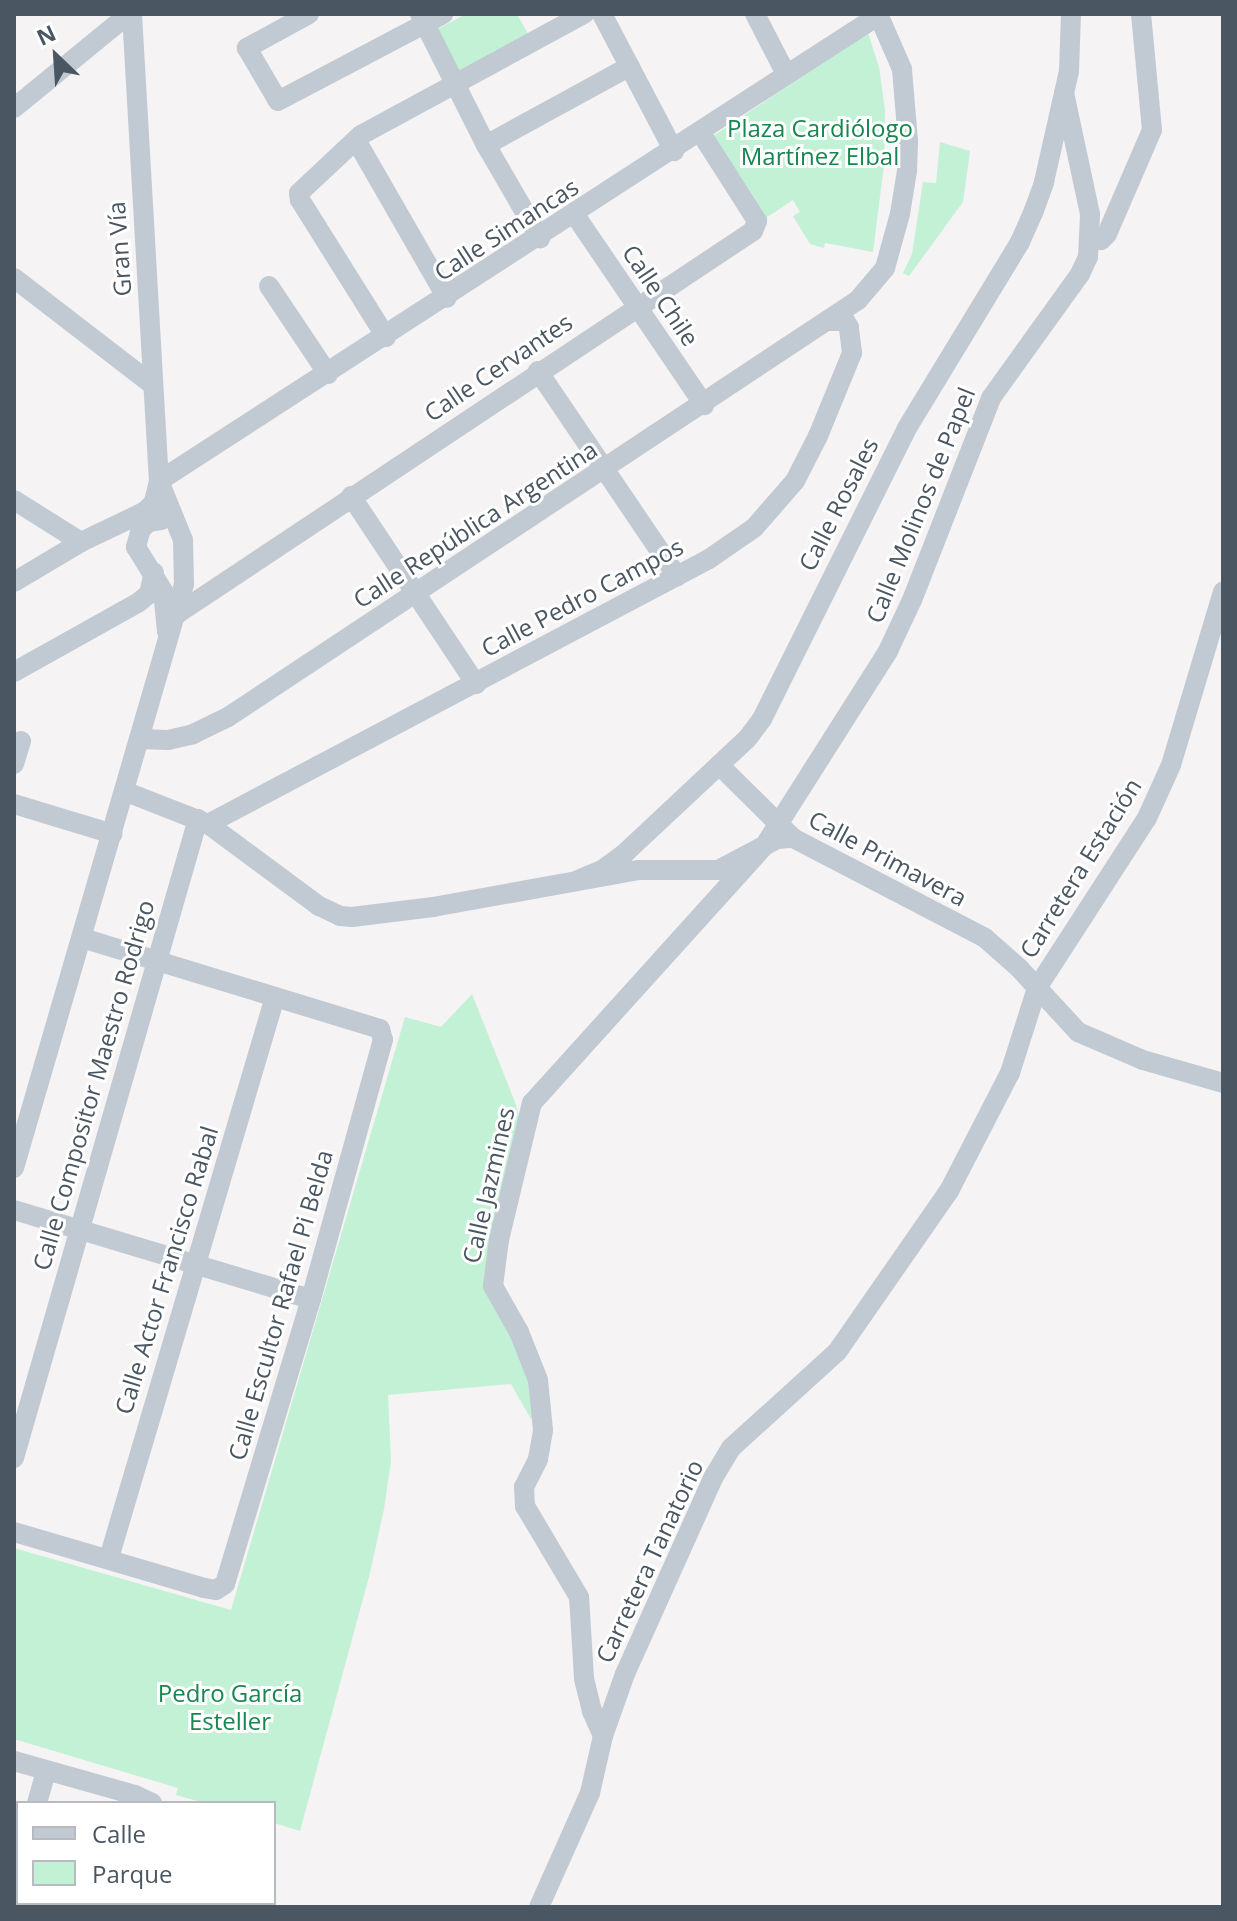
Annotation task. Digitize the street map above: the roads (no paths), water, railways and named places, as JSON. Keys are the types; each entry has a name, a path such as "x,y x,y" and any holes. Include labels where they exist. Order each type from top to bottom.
{"street":[{"path":"14,108 130,14"},
{"name":"Gran Vía","path":"130,14 158,491"},
{"path":"309,14 247,48 278,101 430,17 455,85 540,238"},
{"path":"386,337 298,195 356,140 584,14"},
{"path":"602,14 674,151"},
{"path":"755,14 786,74"},
{"name":"Calle Molinos de Papel","path":"765,845 786,831 888,651 912,600 991,398 1080,274 1088,257 1091,236 1064,93 1072,40 1071,14"},
{"path":"1091,236 1097,241 1107,234 1152,130 1141,14"},
{"name":"Calle Simancas","path":"14,582 81,542 151,508 158,491 328,374 879,15"},
{"name":"Calle República Argentina","path":"139,739 168,740 193,734 228,717 704,405 858,300 885,268 900,214 908,141 902,69 879,15"},
{"path":"90,44 103,40 119,44 134,73"},
{"path":"486,145 630,66"},
{"name":"Calle Rosales","path":"578,880 612,863 637,842 719,765 762,719 907,428 1020,242 1044,182 1064,93"},
{"name":"Calle Cervantes","path":"177,614 756,228 757,221 701,133"},
{"path":"356,140 447,298"},
{"name":"Calle Chile","path":"575,215 704,405"},
{"path":"14,278 153,385"},
{"path":"269,286 328,374"},
{"name":"Calle Pedro Campos","path":"203,822 476,684 677,576 734,544 754,528 795,481 818,436 852,353 849,327 845,321 829,321"},
{"path":"538,371 677,576"},
{"path":"158,491 149,522 137,535 136,547 163,591 167,636"},
{"path":"14,1168 184,584 179,529 158,491"},
{"path":"351,496 476,684"},
{"path":"14,500 81,542"},
{"path":"122,522 168,521 179,529"},
{"path":"151,569 171,566 183,552"},
{"path":"151,569 184,584 222,583"},
{"path":"14,672 139,602 149,594 151,569"},
{"name":"Carretera Estación","path":"1037,988 1116,869 1153,805 1171,765 1223,592"},
{"path":"14,764 21,741"},
{"name":"Calle Primavera","path":"719,765 786,831 985,938 1078,1032 1143,1060 1223,1083"},
{"path":"124,791 203,822 319,906 340,916 433,907 649,869 695,871 729,867 765,845"},
{"path":"14,804 113,834"},
{"name":"Calle Compositor Maestro Rodrigo","path":"14,1458 77,1230 203,822"},
{"path":"637,842 638,863 649,869"},
{"name":"Calle Jazmines","path":"603,1736 592,1711 584,1678 579,1597 525,1506 524,1487 538,1459 543,1430 538,1380 515,1324 495,1293 493,1274 532,1103 572,1054 722,896 765,845"},
{"path":"695,871 722,896"},
{"path":"83,938 275,997"},
{"name":"Carretera Tanatorio","path":"539,1907 590,1793 603,1736 625,1674 713,1478 731,1448 837,1352 949,1191 1010,1073 1037,988"},
{"name":"Calle Escultor Rafael Pi Belda","path":"109,1558 204,1588 219,1589 225,1584 311,1299 383,1033 275,997"},
{"name":"Calle Actor Francisco Rabal","path":"109,1558 275,997"},
{"path":"14,1210 311,1299"},
{"path":"14,1532 109,1558"},
{"path":"14,1761 148,1801"},
{"path":"38,1801 46,1771"}],"park label":[{"name":"Plaza Cardiólogo Martínez Elbal","path":"820,142"},
{"name":"Pedro García Esteller","path":"230,1707"}]}
